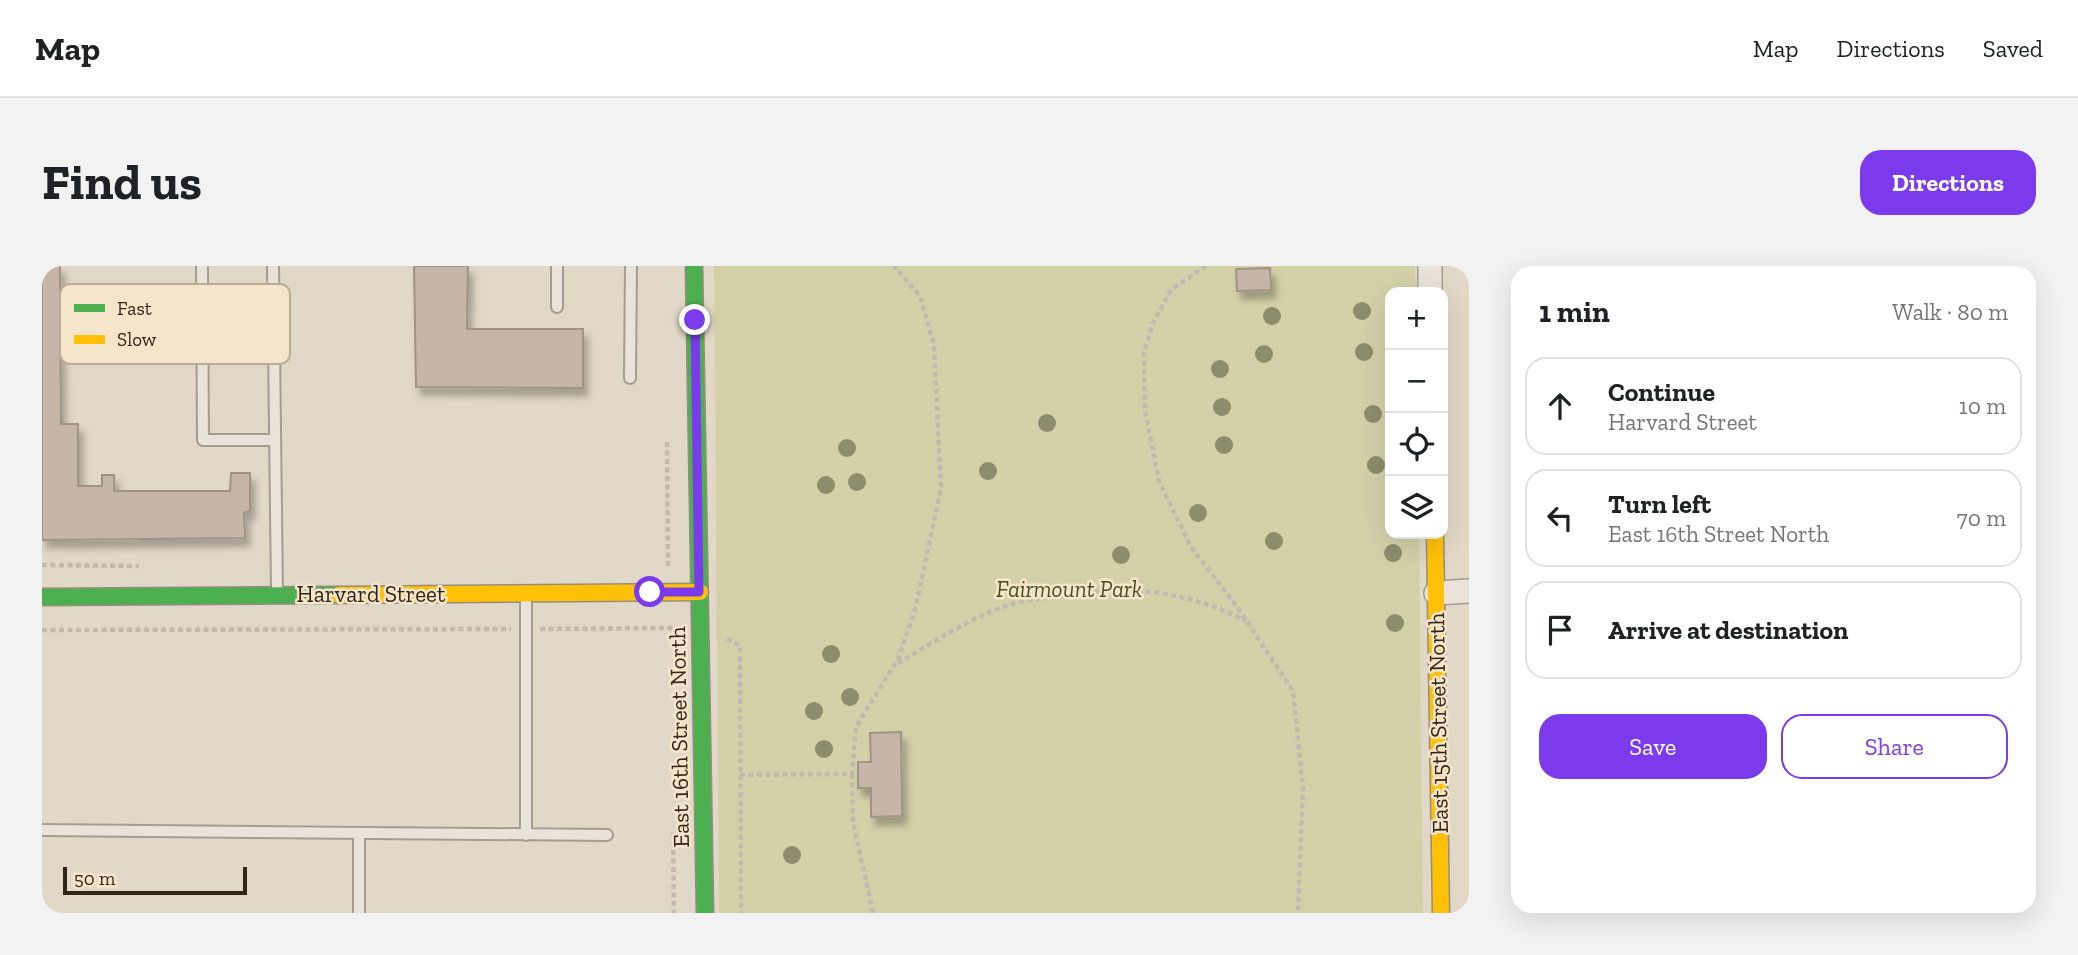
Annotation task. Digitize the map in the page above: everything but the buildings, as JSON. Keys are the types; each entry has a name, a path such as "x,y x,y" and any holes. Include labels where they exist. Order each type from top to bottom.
{"street":[{"name":"East 16th Street North","path":"694,266 705,913"},
{"path":"1430,266 1430,287"},
{"name":"East 15th Street North","path":"1435,539 1441,913"},
{"path":"1436,593 1469,591"},
{"name":"Harvard Street","path":"42,597 699,592"}],"lane":[{"path":"202,266 202,284"},
{"path":"273,266 273,284"},
{"path":"557,266 557,307"},
{"path":"630,378 631,266"},
{"path":"203,364 203,440 275,440"},
{"path":"274,364 277,595"},
{"path":"526,593 526,835"},
{"path":"42,830 607,835"},
{"path":"359,833 359,913"}],"path":[{"path":"873,913 853,822 852,774 856,727 894,665 915,610 941,489 934,345 920,296 894,266"},
{"path":"1206,266 1171,289 1153,324 1144,353 1144,411 1159,481 1191,547 1248,622 1293,691 1303,788 1298,913"},
{"path":"666,433 668,571"},
{"path":"42,565 152,566"},
{"path":"894,665 950,633 1012,604 1083,592 1134,589 1180,595 1211,603 1248,622"},
{"path":"42,630 700,627 740,645 741,913"},
{"path":"740,775 852,774"},
{"path":"673,820 674,913"}],"green space":[{"name":"Fairmount Park","path":"714,266 1415,266 1416,287 1385,287 1385,539 1419,539 1423,913 719,913"}],"traffic: fast":[{"path":"694,266 705,913"},
{"path":"42,597 339,595"}],"traffic: slow":[{"path":"1435,539 1441,913"},
{"path":"339,595 700,592"}],"route":[{"path":"650,592 699,592 695,320"}]}
